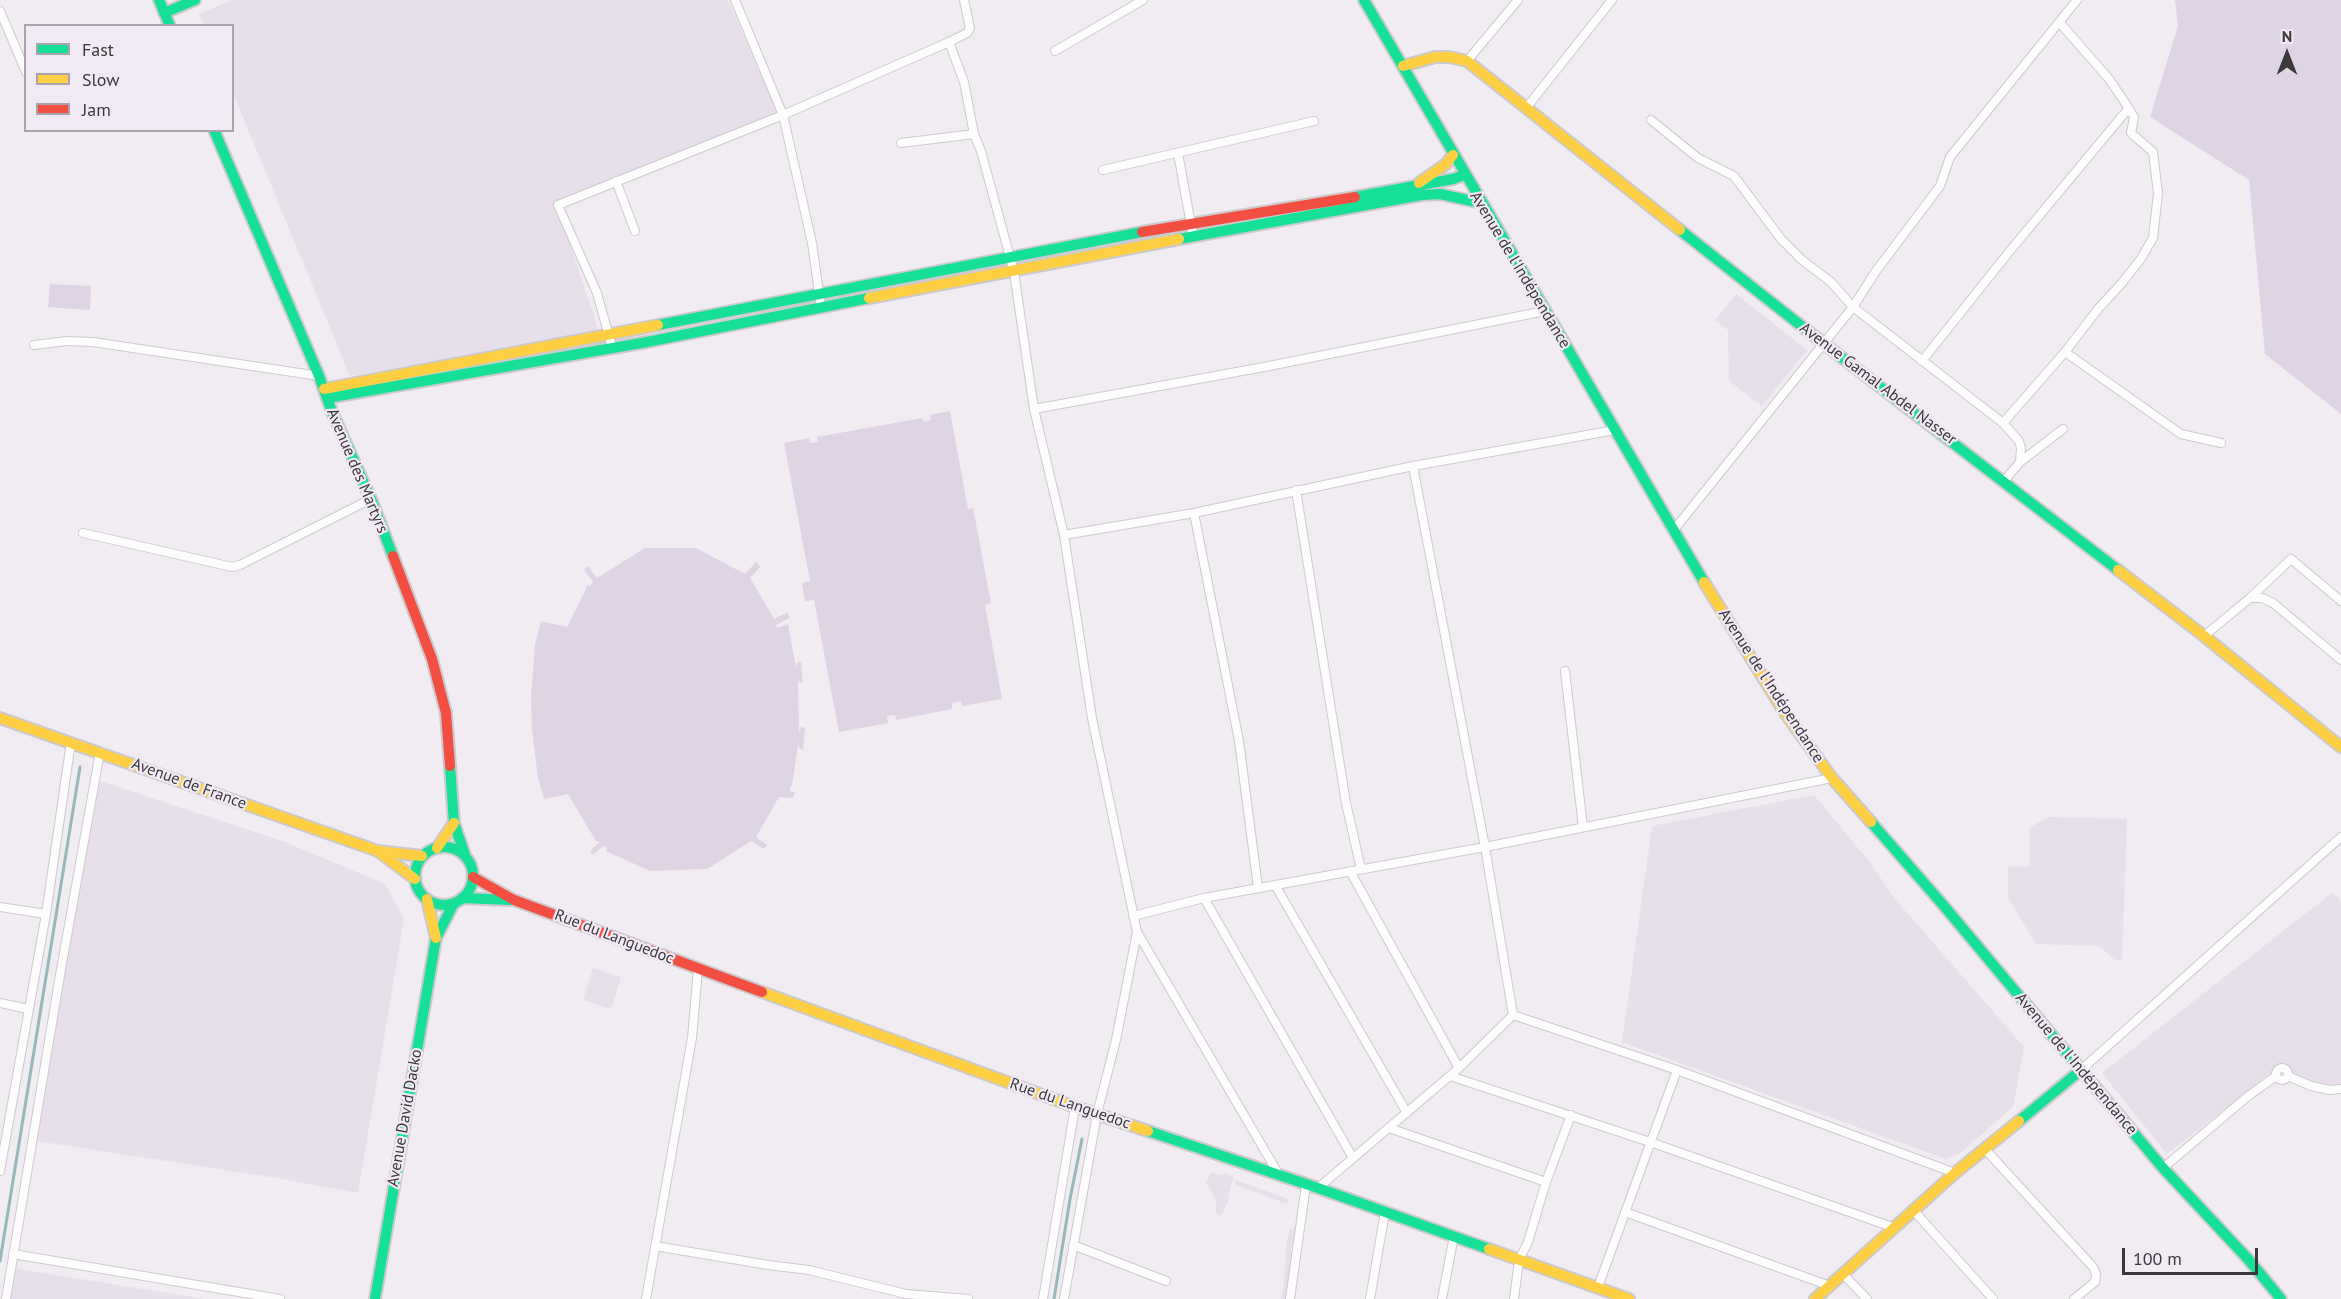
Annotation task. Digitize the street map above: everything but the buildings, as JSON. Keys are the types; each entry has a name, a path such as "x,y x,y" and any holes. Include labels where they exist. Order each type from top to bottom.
{"main road":[{"path":"159,0 169,24"},
{"path":"164,13 195,0"},
{"name":"Avenue de l'Indépendance","path":"1364,0 1673,531 1785,713 1832,778 1944,906 2163,1168 2248,1259 2281,1299"},
{"path":"1403,66 1436,57 1467,61"},
{"name":"Avenue Gamal Abdel Nasser","path":"1467,61 1823,343 2204,636 2341,747"},
{"name":"Avenue des Martyrs","path":"215,132 371,499 432,659 446,714 453,824 465,855"},
{"path":"1417,185 1439,170 1453,155"},
{"path":"325,393 609,334 1191,223 1367,195 1464,175"},
{"path":"325,393 612,347 1193,236 1422,195 1449,195 1480,202"},
{"name":"Avenue de France","path":"0,718 378,851 422,856"},
{"path":"437,848 456,849 465,855 471,866 473,877 469,890 458,900 440,904 427,899 419,890 415,879 416,867 422,856 437,848 453,824"},
{"name":"Avenue de France","path":"378,851 415,879"},
{"name":"Rue du Languedoc","path":"473,877 514,900 1076,1107 1318,1188 1629,1299"},
{"name":"Avenue David Dacko","path":"427,899 436,938"},
{"name":"Rue du Languedoc","path":"458,900 514,900"},
{"name":"Avenue David Dacko","path":"375,1299 436,938 458,900"},
{"path":"1815,1299 1984,1148 2081,1070"}],"street":[{"path":"735,0 783,115 812,243 821,307"},
{"path":"612,347 597,293 558,205 783,115 967,33 970,28 964,0"},
{"path":"1055,51 1143,0"},
{"path":"1467,61 1518,0"},
{"path":"1527,108 1612,0"},
{"path":"1673,531 1852,307 1940,186 1950,158 2077,0"},
{"path":"0,10 24,67"},
{"path":"2003,423 2066,352 2077,335 2140,260 2153,238 2158,193 2153,152 2131,133 2134,117 2109,79 2060,23"},
{"path":"949,42 964,82 974,134 981,151 1014,272 1034,409 1064,535 1092,718 1137,932 1280,1176"},
{"path":"1922,361 2128,109"},
{"path":"1650,120 1698,158 1734,176 1781,239 1802,260 1831,282 1852,307 2003,423 2019,441 2020,462"},
{"path":"1103,170 1314,121"},
{"path":"901,143 974,134"},
{"path":"1178,153 1193,236"},
{"path":"616,181 635,231"},
{"path":"1034,409 1264,367 1545,311"},
{"path":"34,345 67,341 93,342 319,376"},
{"path":"2066,352 2181,434 2221,443"},
{"path":"2004,480 2020,462 2063,429"},
{"path":"1064,535 1194,513 1413,466 1615,430"},
{"path":"1413,466 1485,847 1513,1015"},
{"path":"1296,490 1346,803 1360,869"},
{"path":"83,533 232,567 371,499"},
{"path":"1194,513 1239,741 1258,888"},
{"path":"2204,636 2250,598 2291,559 2341,601"},
{"path":"2250,598 2262,598 2273,603 2341,660"},
{"path":"1565,671 1582,827"},
{"path":"0,1171 2,1144 46,914 71,742"},
{"path":"6,1299 100,752"},
{"path":"1133,916 1204,898 1485,847 1832,778"},
{"path":"2081,1070 2341,837"},
{"path":"1350,871 1459,1068"},
{"path":"1275,885 1407,1113"},
{"path":"1204,898 1353,1158"},
{"path":"0,907 46,914"},
{"path":"1064,1299 1097,1114 1116,1040 1137,932"},
{"path":"646,1299 692,1038 698,969"},
{"path":"0,1003 28,1009"},
{"path":"1318,1188 1450,1076 1513,1015"},
{"path":"1513,1015 1677,1070 1955,1173"},
{"path":"1598,1287 1677,1070"},
{"path":"1450,1076 1571,1115 1895,1228"},
{"path":"2163,1168 2247,1097 2276,1076 2282,1080 2288,1076 2311,1086 2330,1090 2341,1089"},
{"path":"1043,1299 1076,1107"},
{"path":"1514,1299 1519,1260 1528,1242 1546,1182 1571,1115"},
{"path":"1389,1128 1546,1182"},
{"path":"1984,1148 2093,1267 2096,1274 2095,1282 2074,1299"},
{"path":"1290,1299 1306,1185"},
{"path":"1914,1211 1993,1299"},
{"path":"1370,1299 1385,1212"},
{"path":"1625,1212 1830,1286"},
{"path":"1442,1299 1454,1236"},
{"path":"1073,1245 1166,1281"},
{"path":"655,1246 809,1270 916,1296 968,1299"},
{"path":"13,1254 280,1299"},
{"path":"1843,1274 1867,1299"}],"shaded area":[{"path":"232,0 728,0 778,115 556,202 600,335 350,376 234,95 234,24 204,24 199,14"},
{"path":"2175,0 2341,0 2341,414 2265,354 2249,180 2150,117 2178,26"},
{"path":"50,284 91,286 90,310 48,307"},
{"path":"1736,294 1807,350 1762,406 1729,381 1728,330 1715,320"},
{"path":"950,411 968,509 973,508 991,603 985,605 1002,699 962,706 961,701 952,703 952,709 896,720 895,715 887,716 888,723 839,732 814,600 805,601 802,583 810,581 784,443 809,438 810,443 818,442 817,437 922,418 924,422 931,420 930,415"},
{"path":"645,548 696,548 745,574 756,562 760,567 750,578 774,619 788,612 789,618 776,625 777,628 788,624 796,668 798,662 801,662 803,683 800,683 798,679 799,732 801,727 805,728 803,749 800,749 798,745 792,786 790,786 790,791 795,792 793,798 779,797 756,837 767,845 764,849 751,841 707,869 650,871 606,851 607,848 603,846 593,855 590,851 600,842 596,841 568,794 544,799 538,778 532,730 531,696 535,645 541,621 567,627 588,585 590,586 593,582 584,570 588,566 597,578"},
{"path":"100,781 285,842 385,884 404,919 358,1193 271,1177 36,1141 62,977"},
{"path":"1814,795 1868,860 1895,899 2024,1047 2013,1107 1959,1154 1946,1159 1622,1042 1652,826"},
{"path":"2048,817 2127,819 2122,960 2115,960 2099,946 2036,944 2008,898 2008,867 2030,866 2029,828"},
{"path":"2333,892 2341,902 2341,1086 2331,1088 2314,1085 2292,1073 2286,1065 2281,1065 2167,1154 2102,1073"},
{"path":"593,968 621,977 611,1009 583,1000"},
{"path":"1211,1172 1223,1175 1225,1172 1235,1178 1221,1216 1216,1214 1216,1201 1206,1182"},
{"path":"1236,1180 1288,1199 1287,1204 1234,1184"},
{"path":"1290,1228 1295,1229 1291,1250 1291,1269 1287,1299 1281,1299 1286,1246"},
{"path":"13,1268 204,1299 9,1299"}],"waterway":[{"path":"0,1261 80,767"},
{"path":"1054,1299 1082,1139"}],"traffic: fast":[{"path":"159,0 169,24"},
{"path":"164,13 195,0"},
{"path":"1364,0 1704,582"},
{"path":"215,132 393,556"},
{"path":"1355,197 1464,175"},
{"path":"1179,239 1422,195 1440,194 1481,203"},
{"path":"1680,230 2118,570"},
{"path":"658,325 1142,232"},
{"path":"327,398 647,342 869,298"},
{"path":"450,766 454,823 465,855"},
{"path":"1871,822 2163,1168 2248,1259 2281,1299"},
{"path":"444,847 455,849 468,860 473,876 471,887 460,900 444,905 433,903 420,892 415,876 417,865 428,852 444,847"},
{"path":"462,898 510,900"},
{"path":"375,1299 436,938 454,903"},
{"path":"2019,1121 2081,1070"},
{"path":"1148,1131 1489,1249"}],"traffic: slow":[{"path":"1403,66 1435,57 1467,61 1680,230"},
{"path":"1419,183 1446,164 1453,155"},
{"path":"869,298 1179,239"},
{"path":"324,389 658,325"},
{"path":"2118,570 2341,747"},
{"path":"1704,582 1785,713 1832,778 1871,822"},
{"path":"0,718 378,851 422,856"},
{"path":"437,848 454,823"},
{"path":"379,852 415,879"},
{"path":"427,899 436,938"},
{"path":"762,992 1075,1107 1148,1131"},
{"path":"1815,1299 1955,1173 2019,1121"},
{"path":"1489,1249 1629,1299"}],"traffic: jam":[{"path":"1142,232 1355,197"},
{"path":"393,556 432,659 446,713 450,766"},
{"path":"473,877 514,900 762,992"}]}
